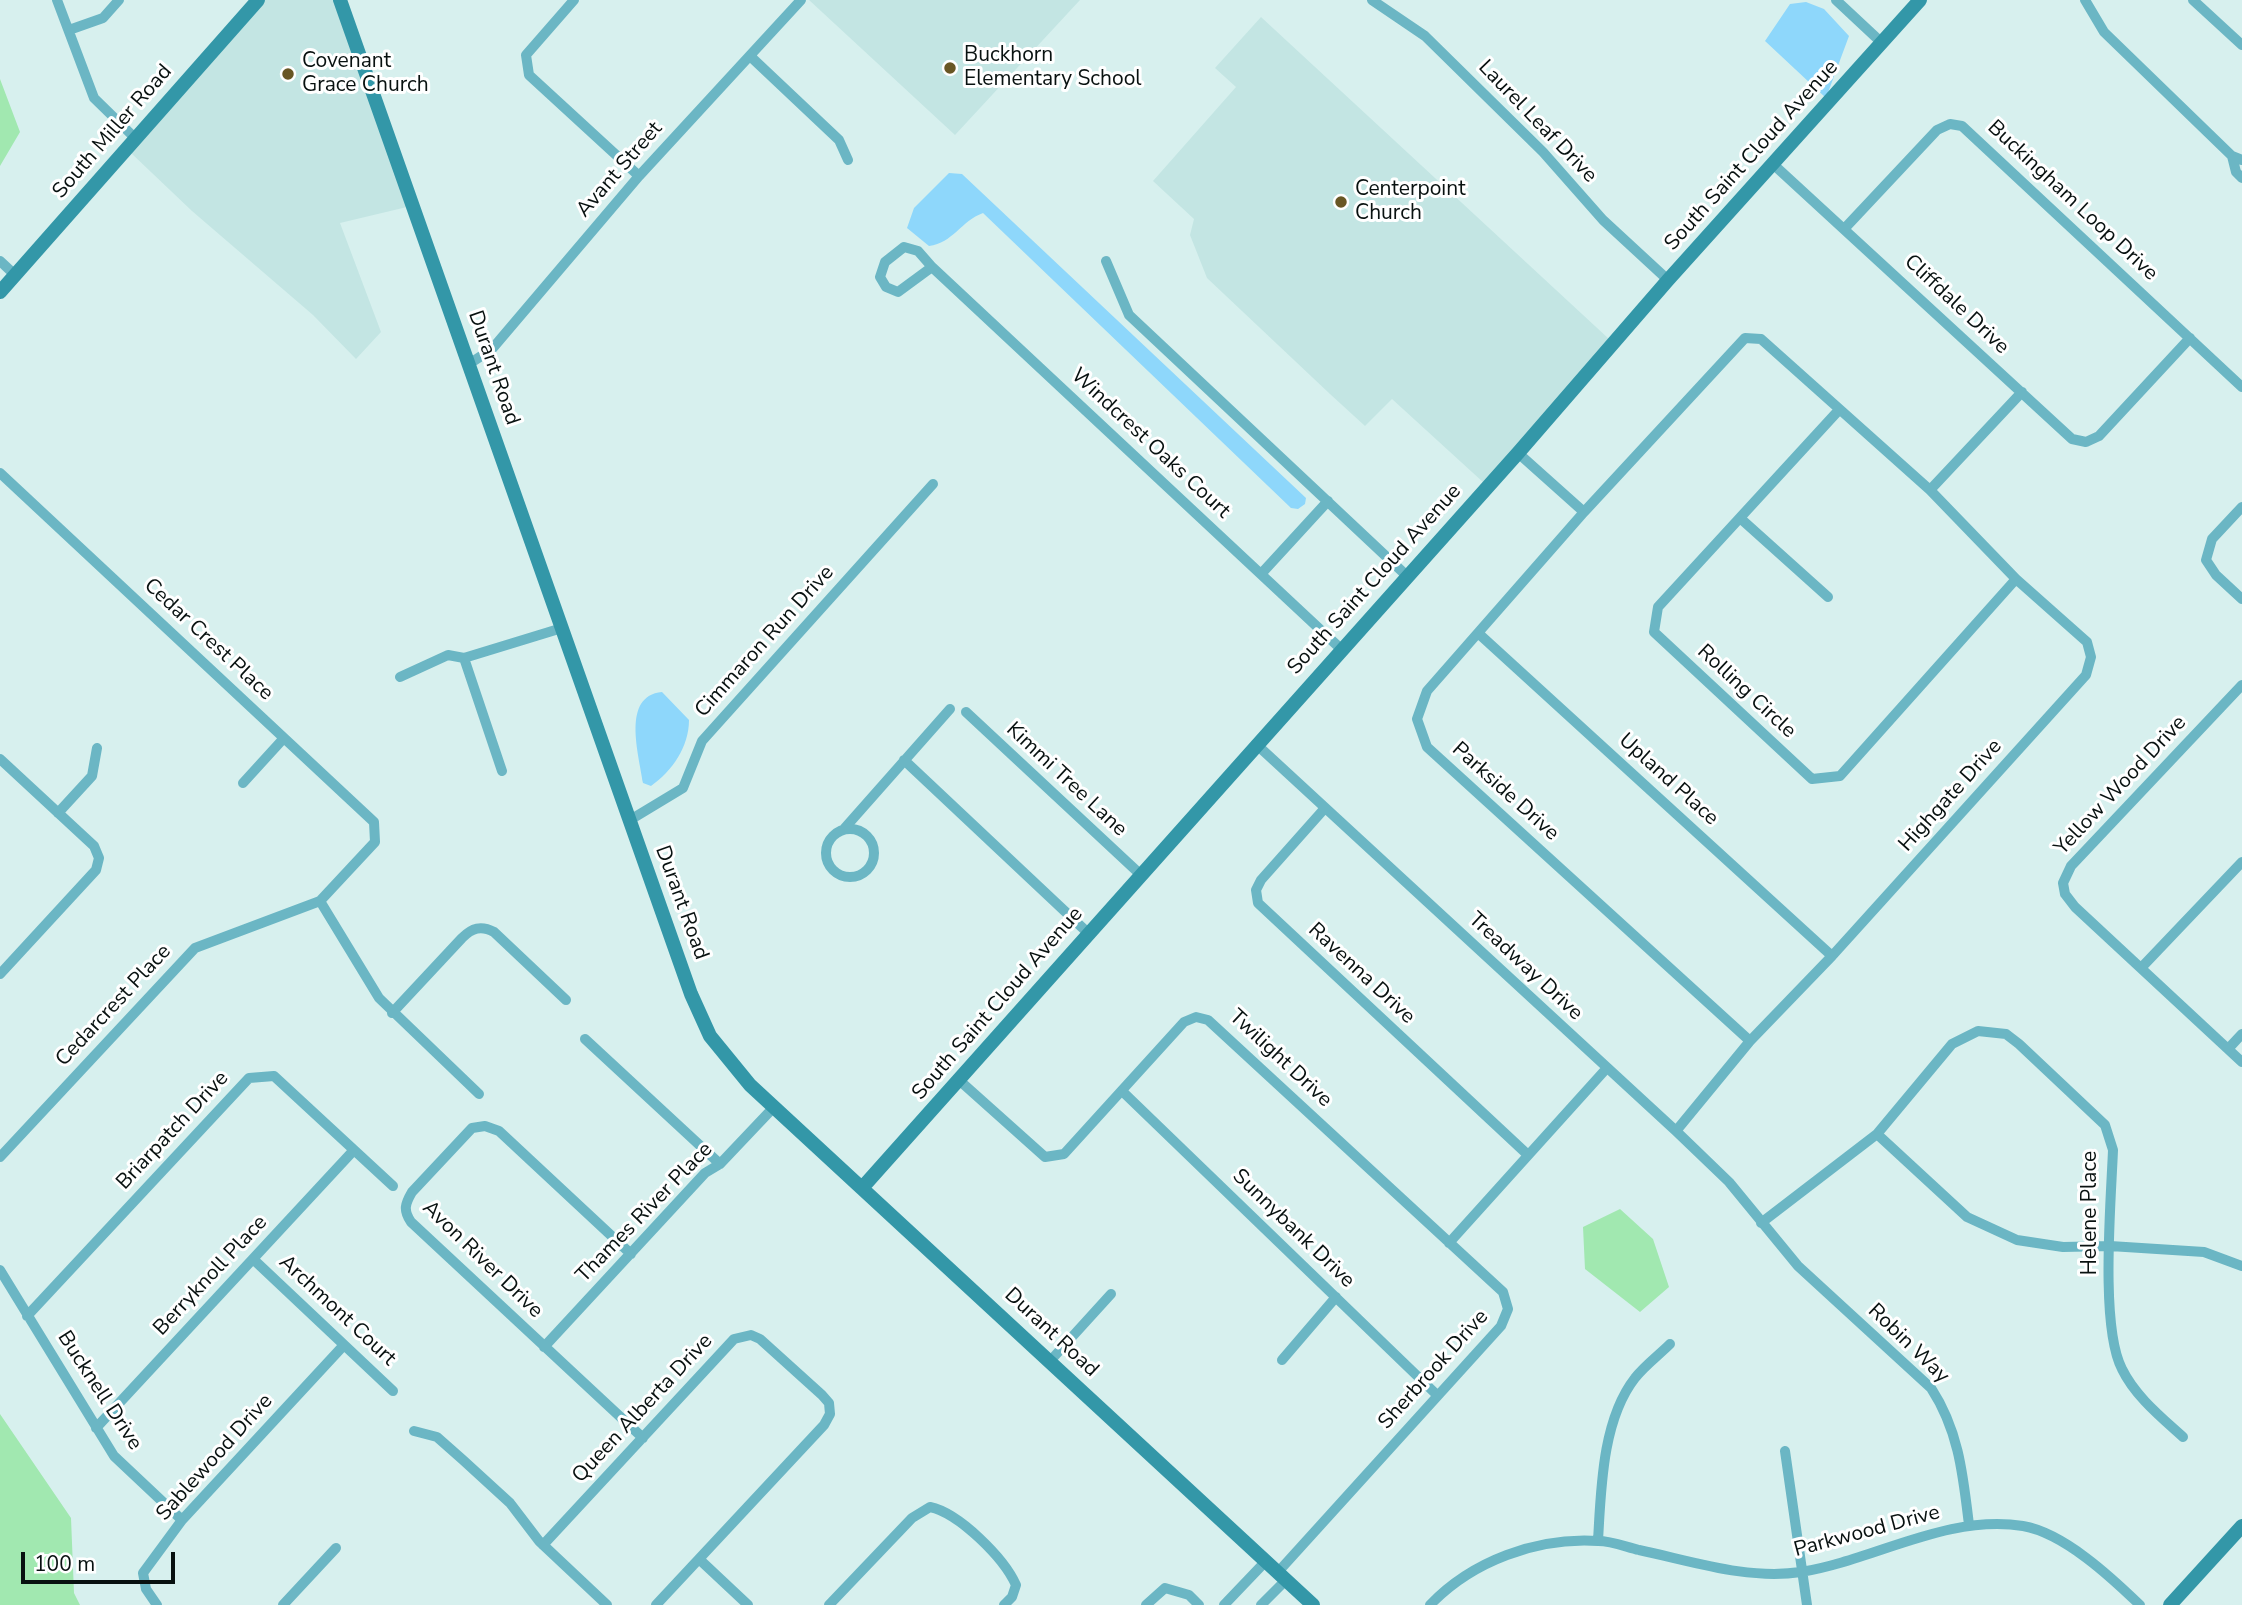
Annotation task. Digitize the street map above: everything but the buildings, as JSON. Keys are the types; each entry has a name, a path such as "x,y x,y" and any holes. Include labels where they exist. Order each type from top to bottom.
{"street":[{"path":"57,0 93,98 135,139"},
{"path":"69,30 103,18 119,0"},
{"name":"South Miller Road","path":"0,292 258,0"},
{"name":"Durant Road","path":"340,0 691,994 710,1036 739,1073 774,1107 1051,1360 1313,1605"},
{"path":"574,0 526,55 529,75 639,176"},
{"name":"Avant Street","path":"469,364 492,349 639,176 801,0"},
{"name":"Laurel Leaf Drive","path":"1372,0 1425,36 1543,152 1603,220 1668,280"},
{"path":"1836,0 1882,43"},
{"name":"South Saint Cloud Avenue","path":"862,1188 1920,0"},
{"path":"2085,0 2104,32 2232,156 2242,160"},
{"path":"2193,0 2242,45"},
{"path":"750,55 839,140 848,160"},
{"name":"Buckingham Loop Drive","path":"1845,228 1937,130 1950,124 1962,126 2242,387"},
{"path":"2232,156 2236,172 2242,178"},
{"name":"Cliffdale Drive","path":"1774,165 2065,434 2079,442 2093,440 2190,338"},
{"name":"Windcrest Oaks Court","path":"932,267 898,292 887,287 880,277 885,262 904,247 918,250 932,267 1341,649"},
{"path":"0,261 15,275"},
{"path":"1106,261 1129,315 1407,576"},
{"name":"Highgate Drive","path":"1584,512 1745,338 1760,339 1930,490 2016,579 2087,642 2091,657 2086,675 1832,956 1750,1041 1675,1130"},
{"path":"1930,490 2021,392"},
{"name":"Rolling Circle","path":"1838,411 1658,607 1654,632 1812,779 1840,776 2016,579"},
{"path":"1518,453 1584,512"},
{"name":"Cedar Crest Place","path":"0,473 374,822 375,842"},
{"name":"Cimmaron Run Drive","path":"629,820 683,788 702,741 933,484"},
{"path":"1261,574 1328,501"},
{"path":"2242,507 2212,539 2207,547 2206,559 2216,575 2242,599"},
{"name":"Parkside Drive","path":"1584,512 1427,691 1417,719 1427,747 1750,1041"},
{"path":"1740,518 1828,597"},
{"path":"400,677 448,655 464,658 562,628"},
{"name":"Upland Place","path":"1478,633 1832,956"},
{"path":"464,658 502,771"},
{"name":"Yellow Wood Drive","path":"2242,685 2064,877 2063,888 2069,900 2242,1062"},
{"path":"843,830 862,832 873,843 871,866 859,876 843,877 835,873 826,859 827,842 843,830 950,709"},
{"name":"Kimmi Tree Lane","path":"966,712 1141,875"},
{"path":"243,783 284,738"},
{"name":"Treadway Drive","path":"1256,744 1675,1130 1729,1182 1762,1223"},
{"path":"58,813 92,776 97,748"},
{"path":"0,759 94,846 99,858 96,870 0,974"},
{"path":"904,760 1088,933"},
{"name":"Ravenna Drive","path":"1325,808 1261,880 1256,890 1258,903 1528,1156"},
{"name":"Cedarcrest Place","path":"0,1157 195,948 320,901 375,842"},
{"path":"2141,968 2242,862"},
{"path":"320,901 379,998 479,1094"},
{"path":"392,1013 471,929 480,928 494,932 566,1000"},
{"name":"Twilight Drive","path":"960,1081 1045,1157 1064,1154 1184,1022 1196,1017 1208,1020 1449,1243"},
{"name":"Helene Place","path":"1762,1223 1877,1133 1958,1038 1984,1030 2006,1034 2105,1125 2113,1150 2110,1318 2121,1368 2147,1403 2183,1437"},
{"path":"2228,1049 2242,1034"},
{"path":"585,1039 720,1164"},
{"path":"1449,1243 1606,1069"},
{"name":"Briarpatch Drive","path":"27,1316 249,1078 274,1076 393,1186"},
{"name":"Sunnybank Drive","path":"1122,1091 1437,1395"},
{"name":"Thames River Place","path":"544,1347 705,1173 720,1164 774,1107"},
{"name":"Avon River Drive","path":"631,1254 499,1131 485,1126 471,1129 405,1203 405,1213 411,1222 643,1438"},
{"path":"1877,1133 1966,1217 2017,1240 2063,1247 2110,1245 2204,1252 2242,1266"},
{"name":"Berryknoll Place","path":"96,1428 354,1150"},
{"name":"Robin Way","path":"1762,1223 1797,1266 1931,1388 1945,1410 1961,1454 1969,1525"},
{"name":"Sherbrook Drive","path":"1261,1605 1282,1576 1437,1395 1502,1326 1508,1309 1503,1292 1449,1243"},
{"name":"Archmont Court","path":"253,1259 393,1391"},
{"name":"Bucknell Drive","path":"0,1270 114,1457 182,1520"},
{"path":"1051,1360 1111,1294"},
{"path":"1282,1360 1336,1297"},
{"name":"Queen Alberta Drive","path":"543,1545 734,1339 741,1335 760,1339 828,1403 830,1414 824,1425 656,1605"},
{"path":"1598,1541 1603,1458 1615,1418 1634,1379 1670,1344"},
{"name":"Sablewood Drive","path":"158,1605 146,1589 142,1573 182,1520 344,1345"},
{"path":"414,1431 437,1437 454,1452 510,1503 543,1545 607,1605"},
{"path":"1784,1451 1808,1605"},
{"path":"829,1605 912,1518 930,1507 945,1510 1007,1566 1016,1585 1012,1597 1004,1605"},
{"name":"Parkwood Drive","path":"1430,1605 1444,1590 1480,1566 1524,1547 1598,1541 1749,1573 1801,1572 1969,1525 2024,1526 2050,1537 2081,1554 2140,1605"},
{"path":"2170,1605 2242,1526"},
{"path":"283,1605 336,1548"},
{"path":"699,1559 748,1605"},
{"path":"1224,1605 1266,1561"},
{"path":"1146,1605 1165,1588 1189,1595 1199,1605"}],"shaded area":[{"path":"265,0 334,0 407,207 340,223 381,332 356,359 313,315 192,211 131,153"},
{"name":"Buckhorn Elementary School","path":"809,0 1080,0 955,135"},
{"path":"1261,17 1609,339 1484,483 1392,399 1365,426 1207,278 1190,235 1194,219 1153,181 1236,87 1215,68"}],"green space":[{"path":"0,79 20,132 0,166"},
{"path":"1620,1209 1653,1239 1669,1287 1640,1312 1585,1269 1583,1227"},
{"path":"0,1414 71,1518 74,1593 80,1605 0,1605"}],"water":[{"path":"1806,2 1824,9 1849,36 1826,98 1765,41 1790,4"},
{"path":"949,173 962,174 1306,498 1305,504 1298,509 1291,508 983,213 944,241 929,246 907,228 914,208"},
{"path":"662,692 689,720 688,730 678,758 651,786 643,783 636,743 637,715 641,704 649,696"}],"place":[{"name":"Buckhorn Elementary School","path":"950,68"},
{"name":"Covenant Grace Church","path":"288,74"},
{"name":"Centerpoint Church","path":"1341,202"}]}
